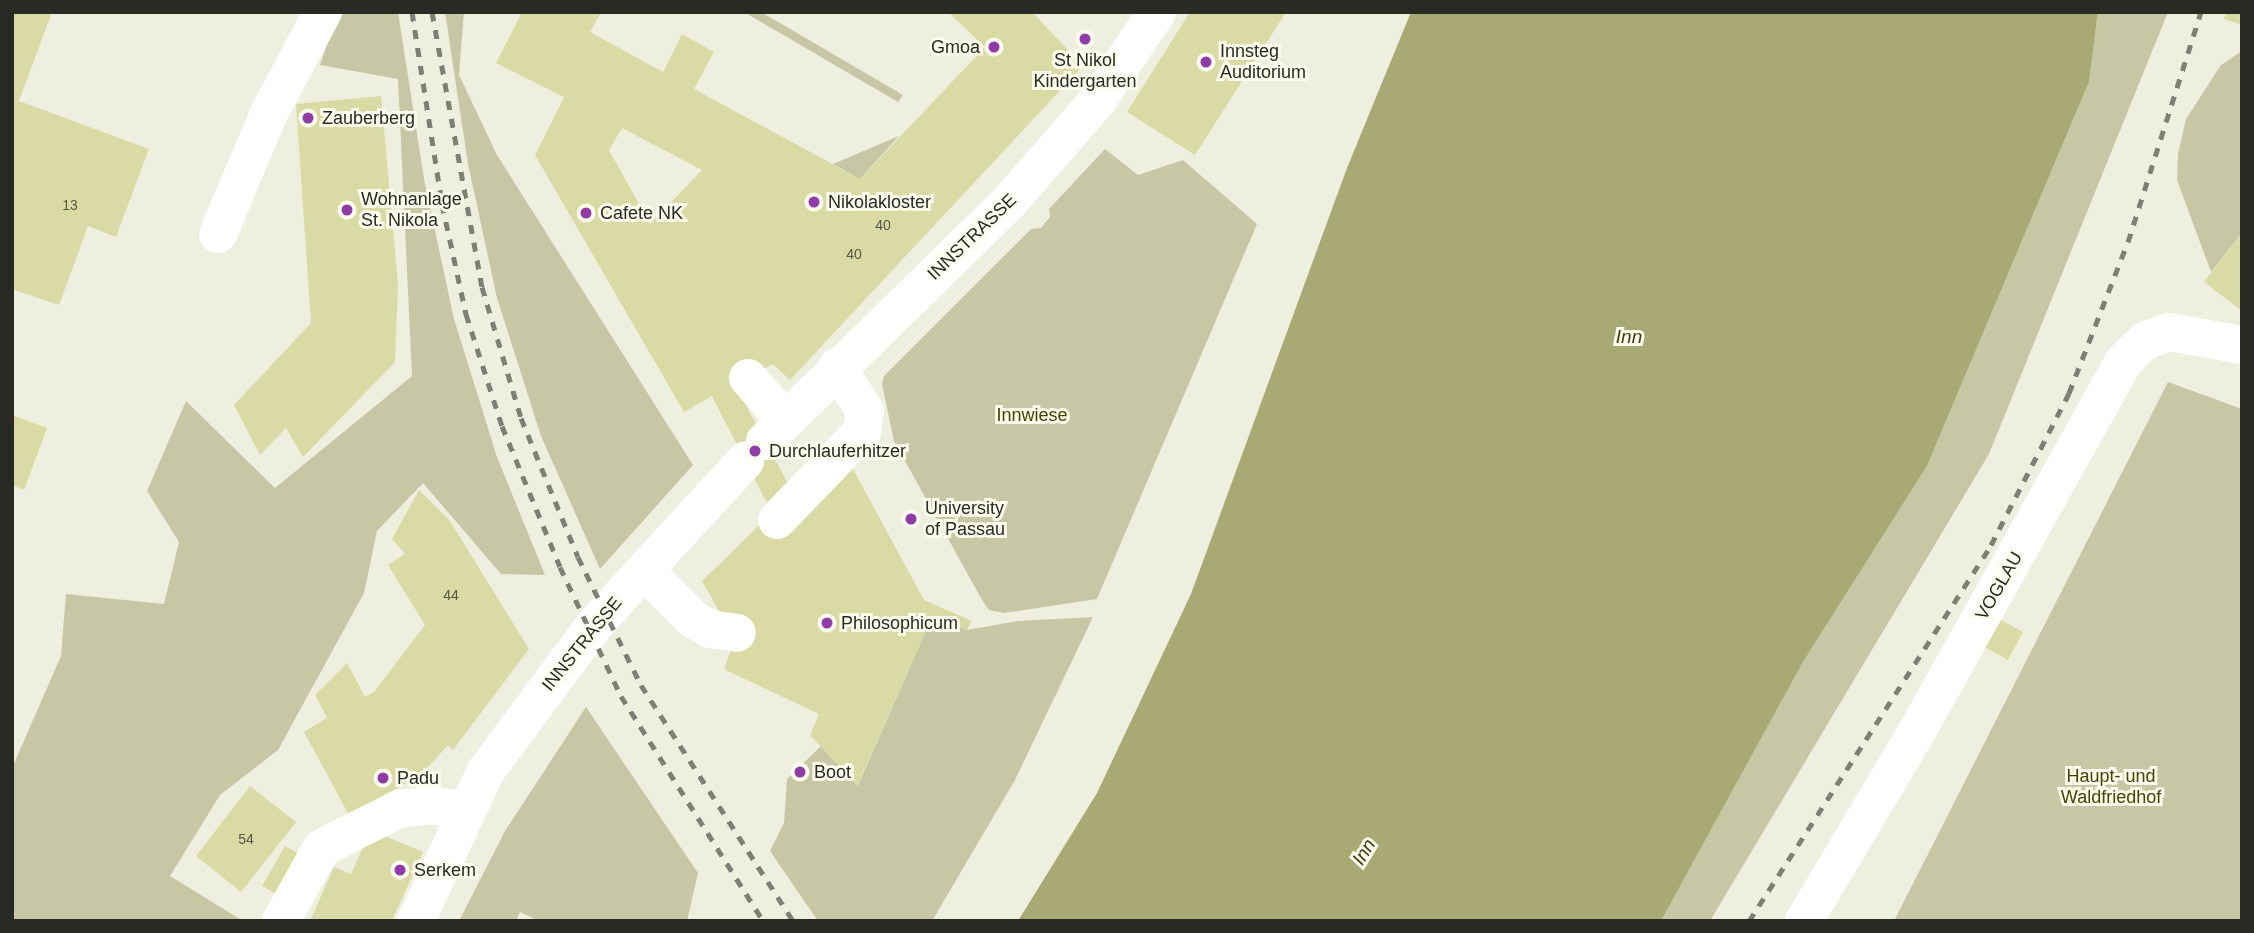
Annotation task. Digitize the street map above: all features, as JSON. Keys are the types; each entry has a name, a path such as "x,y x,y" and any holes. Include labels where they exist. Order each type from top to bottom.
{"street":[{"path":"218,234 269,113 323,12"},
{"name":"INNSTRASSE","path":"416,921 486,771 558,671 645,571 765,441 837,367 1011,200 1098,100 1157,12"},
{"name":"VOGLAU","path":"1804,921 1915,735 2124,361 2146,340 2169,332 2242,345"},
{"path":"777,520 856,442 867,419 837,367"},
{"path":"748,378 765,441"},
{"path":"645,571 694,620 710,629 737,633"},
{"path":"281,921 321,849 398,809 431,806 466,811"}],"green space":[{"path":"338,12 398,12 424,179 454,319 497,457 545,575 501,574 423,483 377,531 364,593 278,750 220,795 170,876 243,921 12,921 12,768 61,656 66,594 164,604 179,542 147,491 186,401 275,488 412,376 398,79 320,65"},
{"path":"445,12 464,12 459,75 497,155 693,465 600,569 541,436 497,298 468,164"},
{"path":"744,12 761,12 903,95 898,102"},
{"path":"2098,12 2168,12 1989,454 1710,921 1661,921 1803,662 1927,466 2089,82"},
{"path":"2242,51 2242,233 2211,272 2177,180 2178,154 2186,119 2221,65"},
{"path":"899,136 860,179 833,164"},
{"name":"Innwiese","path":"1105,149 1138,175 1183,160 1257,224 1097,599 1004,613 989,610 894,441 882,384 884,376 1031,229 1041,228 1050,217 1049,209"},
{"name":"Haupt- und Waldfriedhof","path":"2168,382 2242,409 2242,921 1894,921"},
{"path":"933,615 967,630 1018,621 1093,617 1015,780 932,921 818,921 770,851 784,823 787,779 821,746 858,785"},
{"path":"586,707 698,873 687,921 539,921 520,912 516,921 459,921 505,831"}],"water":[{"name":"Inn","path":"1411,12 2098,12 2089,82 1927,466 1803,662 1661,921 1018,921 1097,793 1191,594 1347,168"}],"building":[{"path":"12,12 52,12 19,101 149,149 116,237 88,226 59,305 12,289"},
{"name":"Nikolakloster","path":"522,12 601,12 590,32 663,72 682,34 714,52 694,89 860,179 985,47 948,12 1032,12 1083,66 790,380 773,364 735,385 801,508 848,460 924,600 972,621 967,630 933,615 857,786 810,735 819,714 724,669 735,639 702,581 772,513 712,396 684,412 535,155 564,97 496,63","holes":["622,128 702,170 650,224 609,150"]},
{"name":"Innsteg Auditorium","path":"1190,12 1286,12 1195,155 1127,112"},
{"path":"2226,12 2242,12 2242,25 2224,19"},
{"name":"Wohnanlage St. Nikola","path":"381,96 398,284 395,362 303,457 286,428 260,455 234,405 311,323 296,104"},
{"path":"2242,233 2242,311 2204,282"},
{"path":"12,415 47,428 24,490 12,485"},
{"path":"419,490 450,521 529,649 453,750 448,745 421,775 349,815 304,732 327,718 315,695 347,663 365,697 374,692 425,625 388,565 405,554 392,539"},
{"path":"1996,617 2023,632 2008,660 1981,645"},
{"path":"250,786 296,822 241,892 196,856"},
{"path":"371,830 423,852 392,921 310,921 334,867 351,874"},
{"path":"285,846 301,855 278,895 262,886"}],"railway":[{"path":"412,12 442,204 466,314 502,426 560,567 621,696 763,921"},
{"path":"432,12 482,287 521,418 578,557 641,685 793,921"},
{"path":"1749,921 1991,545 2069,393 2128,242 2201,12"}],"place":[{"name":"St Nikol Kindergarten","path":"1085,39"},
{"name":"Gmoa","path":"994,47"},
{"name":"Innsteg Auditorium","path":"1206,62"},
{"name":"Zauberberg","path":"308,118"},
{"name":"Nikolakloster","path":"814,202"},
{"name":"Wohnanlage St. Nikola","path":"347,210"},
{"name":"Cafete NK","path":"586,213"},
{"name":"Durchlauferhitzer","path":"755,451"},
{"name":"University of Passau","path":"911,519"},
{"name":"Philosophicum","path":"827,623"},
{"name":"Boot","path":"800,772"},
{"name":"Padu","path":"383,778"},
{"name":"Serkem","path":"400,870"}]}
